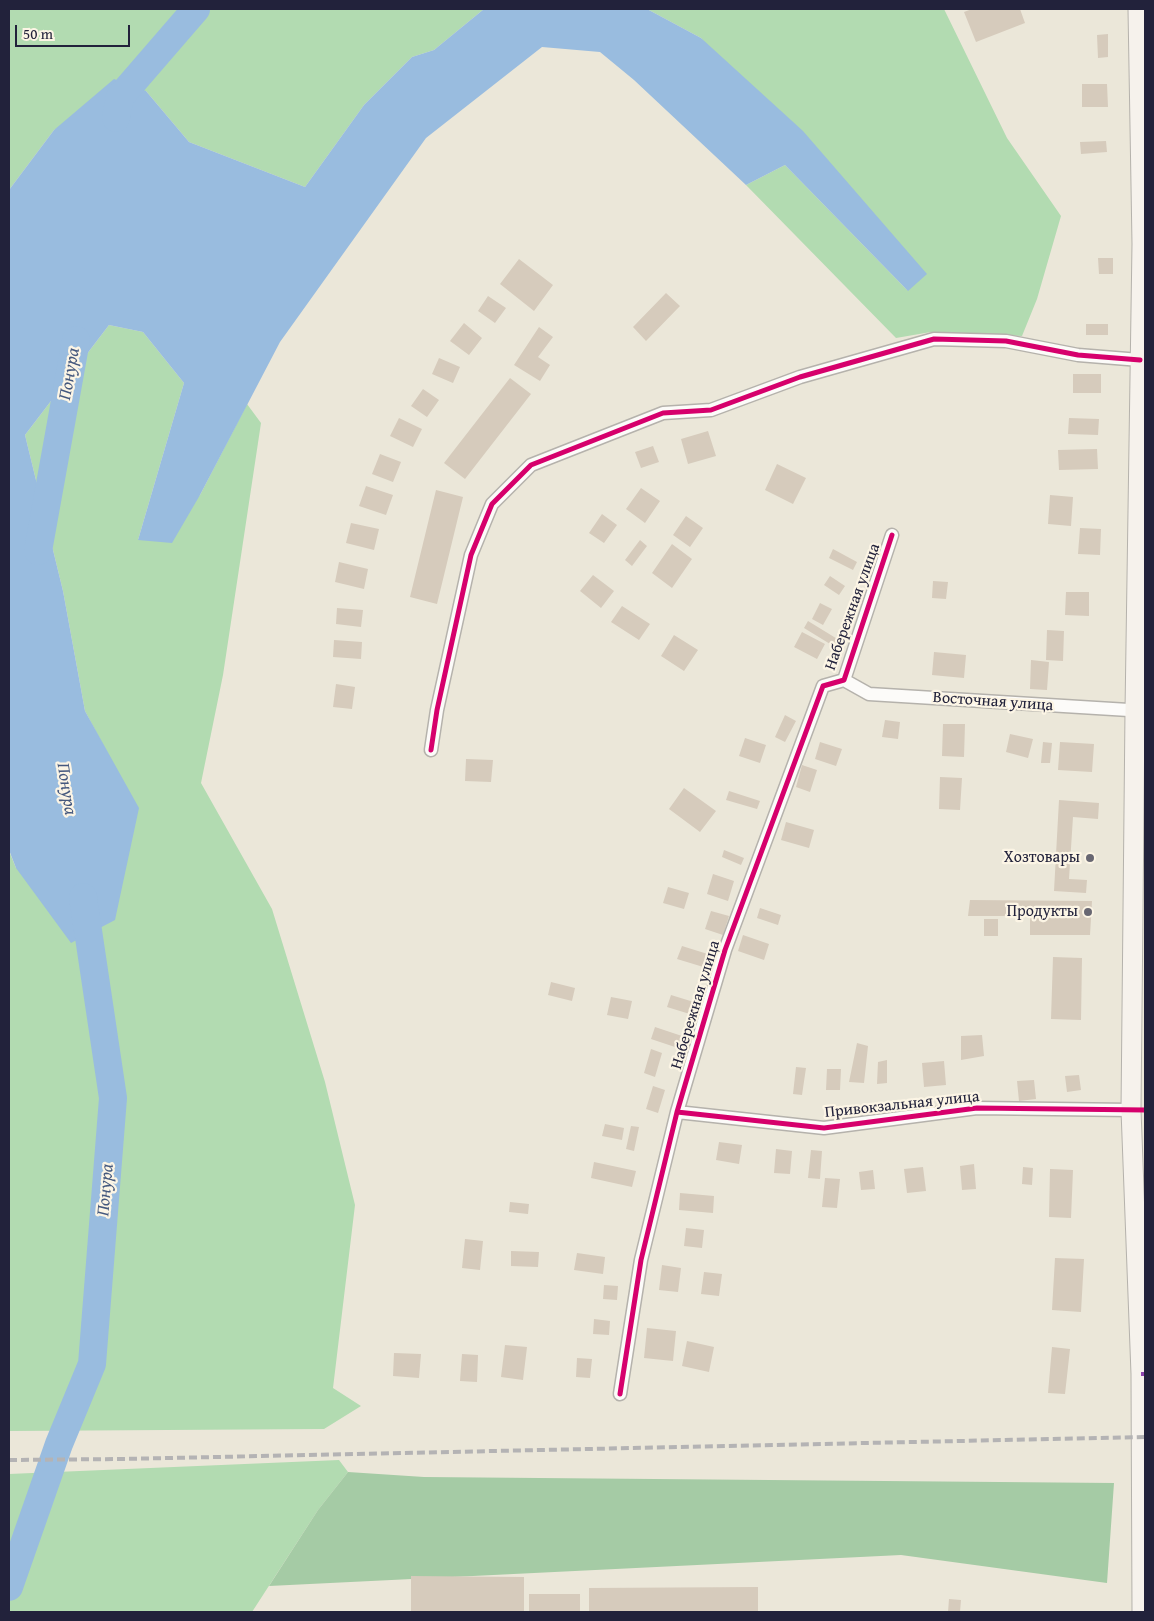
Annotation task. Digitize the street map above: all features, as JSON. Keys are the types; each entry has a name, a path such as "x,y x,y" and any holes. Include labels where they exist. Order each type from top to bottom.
{"main road":[{"path":"1138,9 1142,244 1140,360 1140,711 1131,1110 1141,1374 1144,1515 1142,1612"}],"street":[{"path":"431,750 437,710 471,555 492,504 531,465 663,414 711,410 800,378 934,339 1006,341 1078,356 1140,360"},
{"name":"Набережная улица","path":"620,1394 641,1260 677,1112 725,950 823,686 844,680 892,536"},
{"name":"Восточная улица","path":"844,680 869,694 1140,711"},
{"name":"Привокзальная улица","path":"677,1112 824,1128 977,1108 1131,1110"}],"green space":[{"path":"9,9 484,9 434,50 412,57 364,105 305,187 189,142 146,91 54,130 9,190"},
{"path":"647,9 944,9 1007,138 1061,216 1037,299 1022,336 931,332 896,338 746,185 785,165 908,291 701,38"},
{"path":"109,325 143,332 184,383 138,540 200,495 247,404 261,423 223,675 201,783 272,909 325,1082 355,1205 333,1388 361,1406 324,1429 9,1431 9,851 16,868 110,758 85,711 63,591 25,435"},
{"path":"339,1460 348,1472 318,1510 252,1612 9,1612 9,1474"},
{"path":"348,1472 424,1477 1114,1483 1107,1583 901,1555 269,1586 318,1510"}],"water":[{"path":"484,9 647,9 701,38 803,131 927,274 908,291 785,165 746,185 634,80 600,52 542,47 426,138 280,342 200,495 172,543 138,540 184,383 143,332 109,325 25,435 63,591 85,711 139,808 115,920 71,943 16,868 9,850 9,190 54,130 114,79 146,91 189,142 305,187 364,105 412,57 434,50"}],"building":[{"path":"972,9 1020,9 1025,23 976,42 964,12"},
{"path":"1108,34 1108,57 1098,58 1097,35"},
{"path":"1082,84 1107,84 1108,107 1082,107"},
{"path":"1106,141 1107,152 1081,154 1080,142"},
{"path":"1098,258 1113,258 1113,274 1099,274"},
{"path":"519,259 553,285 534,311 500,284"},
{"path":"666,293 680,306 646,341 633,327"},
{"path":"488,296 506,308 495,323 478,311"},
{"path":"464,323 482,338 469,355 450,341"},
{"path":"1086,324 1108,324 1108,335 1086,335"},
{"path":"539,327 553,337 538,357 550,365 540,381 514,365"},
{"path":"439,358 460,367 453,383 432,374"},
{"path":"1073,374 1101,374 1101,393 1073,393"},
{"path":"510,378 531,394 465,479 444,463"},
{"path":"423,389 439,400 427,417 411,406"},
{"path":"399,418 422,429 413,447 390,436"},
{"path":"1069,418 1099,419 1098,435 1068,434"},
{"path":"708,431 716,456 688,464 681,439"},
{"path":"653,446 659,462 641,468 635,452"},
{"path":"1097,449 1098,469 1059,470 1058,450"},
{"path":"380,454 401,462 393,482 372,474"},
{"path":"777,464 806,478 793,504 765,490"},
{"path":"366,486 393,495 386,515 359,506"},
{"path":"641,488 660,501 645,523 626,509"},
{"path":"436,490 463,497 437,604 410,597"},
{"path":"1050,495 1073,497 1071,526 1048,524"},
{"path":"602,514 617,525 604,543 589,533"},
{"path":"686,516 703,528 690,547 673,535"},
{"path":"351,523 379,529 374,550 346,543"},
{"path":"1080,528 1101,529 1100,555 1078,554"},
{"path":"640,540 647,546 632,566 625,560"},
{"path":"672,544 692,559 672,588 652,573"},
{"path":"833,549 857,562 853,570 829,558"},
{"path":"339,562 368,569 364,589 335,582"},
{"path":"593,575 614,591 601,608 580,591"},
{"path":"830,576 845,586 839,595 824,585"},
{"path":"933,581 948,582 946,599 932,598"},
{"path":"1066,592 1089,592 1089,616 1065,615"},
{"path":"820,603 832,609 823,625 812,619"},
{"path":"622,606 650,624 639,640 611,622"},
{"path":"337,608 363,610 361,627 336,624"},
{"path":"808,621 839,640 835,647 804,628"},
{"path":"1047,630 1064,631 1063,661 1046,660"},
{"path":"802,632 825,644 817,659 794,647"},
{"path":"674,635 698,650 684,671 661,656"},
{"path":"334,640 362,642 361,659 333,657"},
{"path":"934,652 966,655 964,678 932,675"},
{"path":"1031,660 1049,662 1047,690 1030,689"},
{"path":"336,684 355,687 352,709 333,707"},
{"path":"785,715 796,721 785,742 775,737"},
{"path":"885,720 900,722 898,739 882,737"},
{"path":"943,724 965,724 964,757 942,756"},
{"path":"1010,734 1033,739 1028,758 1006,752"},
{"path":"745,738 766,745 760,763 739,756"},
{"path":"820,742 842,749 836,766 815,759"},
{"path":"1043,742 1052,743 1050,763 1041,763"},
{"path":"1060,742 1094,744 1092,772 1058,770"},
{"path":"466,759 493,760 491,782 465,781"},
{"path":"802,765 817,770 810,792 796,787"},
{"path":"940,777 962,778 960,810 939,809"},
{"path":"684,788 716,811 700,832 669,809"},
{"path":"729,791 760,801 757,809 726,800"},
{"path":"1059,800 1099,803 1098,819 1073,817 1069,879 1087,880 1086,893 1054,891"},
{"path":"786,822 814,830 809,848 781,840"},
{"path":"724,850 744,858 741,865 722,857"},
{"path":"713,874 734,881 728,901 707,894"},
{"path":"668,887 689,893 684,909 663,903"},
{"path":"970,900 1092,901 1090,935 1030,935 1030,916 968,916"},
{"path":"760,908 781,915 778,925 757,918"},
{"path":"711,911 729,916 723,935 705,929"},
{"path":"984,919 998,919 998,936 984,936"},
{"path":"743,935 769,944 764,960 738,951"},
{"path":"682,946 714,956 710,969 677,959"},
{"path":"1053,957 1082,958 1081,1020 1051,1019"},
{"path":"551,982 575,988 572,1001 548,995"},
{"path":"671,995 697,1003 693,1015 667,1007"},
{"path":"611,997 632,1001 628,1019 607,1015"},
{"path":"655,1027 685,1037 681,1049 651,1039"},
{"path":"982,1035 984,1056 961,1060 961,1036"},
{"path":"857,1043 868,1046 864,1083 849,1082"},
{"path":"651,1049 662,1053 655,1077 644,1073"},
{"path":"887,1060 887,1083 877,1084 878,1062"},
{"path":"944,1061 946,1085 924,1087 922,1063"},
{"path":"796,1067 806,1068 802,1095 793,1094"},
{"path":"827,1069 841,1069 840,1090 826,1090"},
{"path":"1079,1075 1081,1090 1067,1092 1065,1076"},
{"path":"1034,1080 1036,1099 1019,1101 1017,1081"},
{"path":"653,1086 665,1090 658,1113 646,1109"},
{"path":"605,1124 624,1128 622,1140 602,1136"},
{"path":"631,1126 639,1127 634,1151 626,1149"},
{"path":"719,1142 742,1145 739,1164 716,1160"},
{"path":"776,1149 792,1151 790,1174 774,1173"},
{"path":"811,1150 822,1151 820,1179 808,1178"},
{"path":"594,1162 636,1171 632,1187 591,1178"},
{"path":"974,1164 976,1189 962,1190 960,1166"},
{"path":"923,1167 926,1191 907,1193 904,1169"},
{"path":"1023,1167 1033,1168 1032,1185 1022,1184"},
{"path":"1050,1169 1073,1170 1071,1218 1049,1217"},
{"path":"873,1170 875,1189 861,1190 859,1172"},
{"path":"825,1178 840,1179 837,1208 822,1207"},
{"path":"680,1193 714,1196 713,1213 679,1210"},
{"path":"510,1202 529,1204 528,1214 509,1212"},
{"path":"686,1228 704,1230 702,1248 684,1246"},
{"path":"465,1239 483,1241 480,1270 462,1268"},
{"path":"511,1251 539,1252 538,1267 511,1266"},
{"path":"577,1253 605,1257 603,1274 574,1270"},
{"path":"1055,1258 1084,1259 1081,1312 1052,1310"},
{"path":"662,1265 681,1268 678,1292 659,1290"},
{"path":"704,1272 722,1274 719,1296 701,1294"},
{"path":"604,1285 618,1286 617,1300 603,1299"},
{"path":"594,1319 610,1321 609,1335 593,1334"},
{"path":"647,1328 676,1331 673,1361 644,1358"},
{"path":"687,1341 714,1347 709,1372 682,1366"},
{"path":"505,1345 527,1347 523,1380 501,1377"},
{"path":"1052,1347 1070,1349 1065,1394 1048,1393"},
{"path":"394,1353 421,1354 419,1378 393,1376"},
{"path":"462,1354 478,1355 477,1382 460,1381"},
{"path":"577,1358 592,1359 590,1378 576,1377"},
{"path":"411,1576 524,1577 524,1612 411,1612"},
{"path":"758,1587 758,1612 589,1612 589,1588"},
{"path":"529,1594 580,1594 580,1612 529,1612"},
{"path":"949,1599 961,1600 960,1612 948,1612"}],"waterway":[{"name":"Понура","path":"116,118 120,97 196,9"},
{"name":"Понура","path":"38,551 76,340"},
{"name":"Понура","path":"9,1587 59,1444 92,1364 113,1098 83,897"}],"railway":[{"path":"9,1460 1145,1437"}],"cycle path":[{"path":"431,750 437,710 471,555 492,504 531,465 663,413 711,410 800,377 934,339 1006,341 1078,355 1140,360"},
{"path":"620,1394 641,1260 677,1112 725,950 823,686 844,680 892,535"},
{"path":"677,1112 824,1128 977,1108 1145,1110"}],"place":[{"name":"Хозтовары","path":"1090,858"},
{"name":"Продукты","path":"1088,912"}]}
